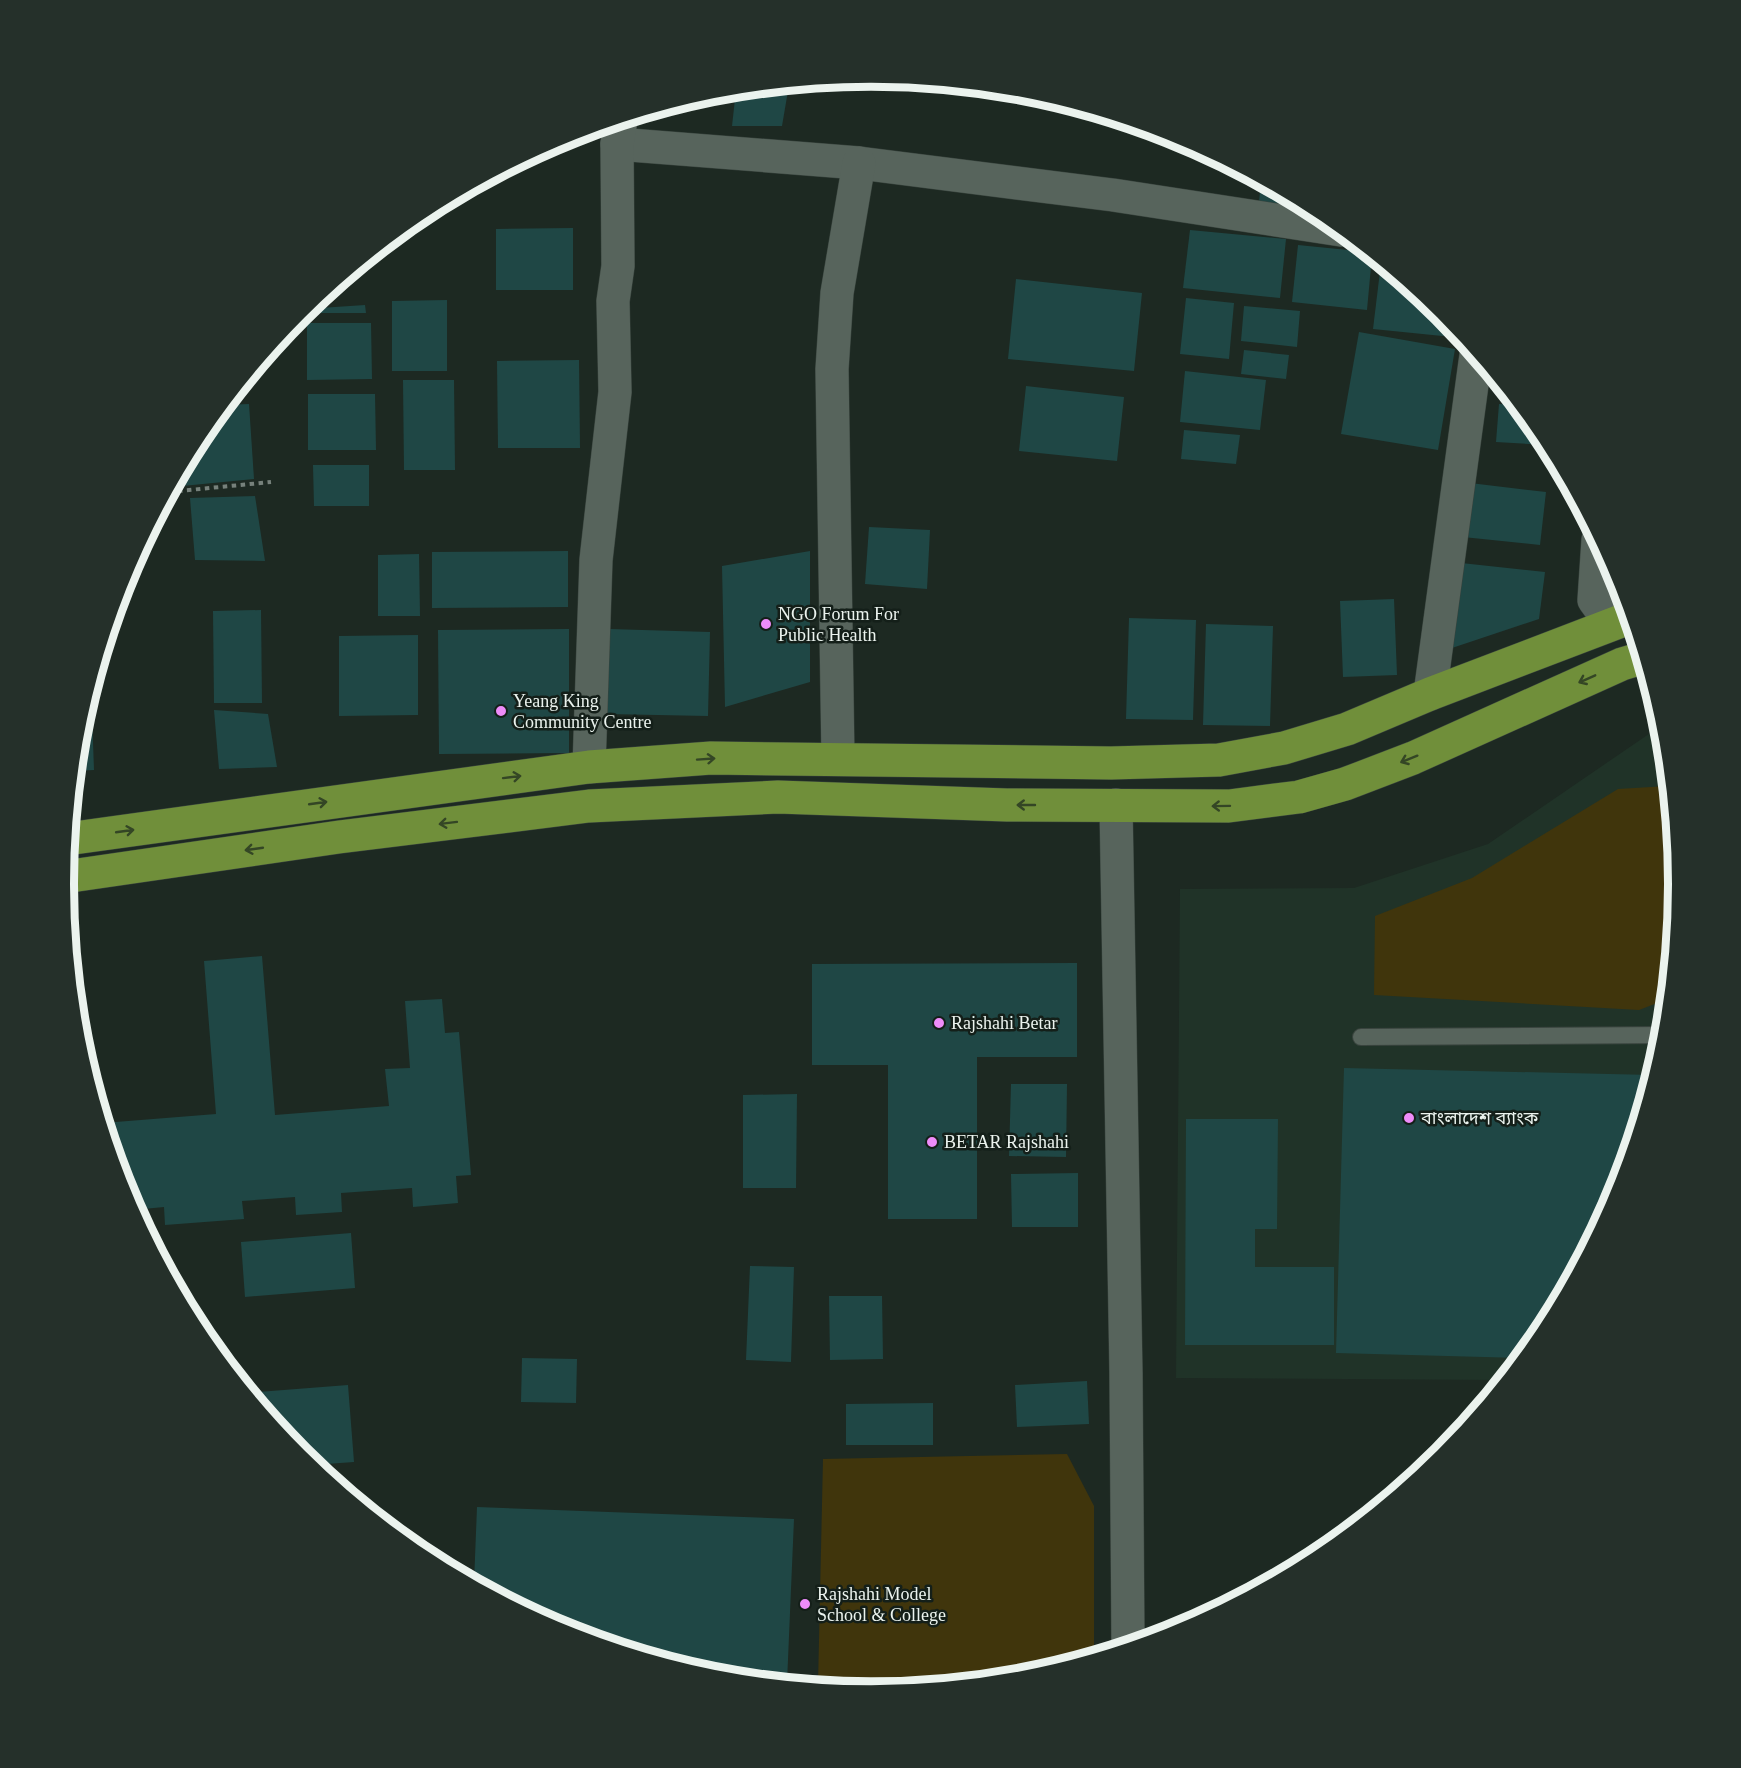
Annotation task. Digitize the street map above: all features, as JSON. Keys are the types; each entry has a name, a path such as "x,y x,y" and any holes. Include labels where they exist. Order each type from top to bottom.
{"highway":[{"path":"75,838 590,767 711,758 1111,763 1219,760 1295,745 1347,729 1430,694 1622,620"},
{"path":"74,876 339,837 589,806 778,797 1007,805 1229,806 1311,794 1345,784 1413,758 1635,660"}],"street":[{"path":"590,767 596,560 615,392 613,301 618,266 619,132 1113,195 1321,227"},
{"path":"838,759 832,369 837,293 859,163"},
{"path":"1430,694 1475,365"},
{"path":"1597,557 1594,600 1602,611 1621,618"},
{"path":"1116,805 1126,1361 1128,1639"}],"lane":[{"path":"1361,1037 1653,1035"}],"path":[{"path":"177,491 271,482"}],"shaded area":[{"name":"বাংলাদেশ ব্যাংক","path":"1652,732 1661,780 1668,884 1661,988 1640,1090 1625,1140 1607,1189 1561,1283 1533,1327 1494,1380 1176,1378 1180,889 1354,888 1488,844"},
{"path":"1662,786 1668,884 1666,936 1658,1003 1639,1010 1374,995 1375,916 1472,878 1618,789"},
{"path":"1067,1454 1094,1506 1094,1649 1026,1666 975,1674 870,1681 818,1679 823,1459"}],"building":[{"path":"788,92 782,126 732,126 735,99"},
{"path":"1260,189 1299,212 1258,211"},
{"path":"573,228 573,290 496,290 496,229"},
{"path":"1190,230 1286,239 1280,298 1183,288"},
{"path":"1298,245 1354,251 1371,265 1367,310 1292,302"},
{"path":"1380,272 1449,337 1373,329"},
{"path":"1016,279 1142,293 1134,371 1008,359"},
{"path":"1186,298 1234,303 1229,359 1180,354"},
{"path":"447,300 447,371 392,371 392,301"},
{"path":"365,305 366,313 320,313 320,308"},
{"path":"1244,306 1300,311 1297,347 1241,341"},
{"path":"307,323 371,323 372,379 307,380"},
{"path":"1359,332 1455,349 1438,450 1341,434"},
{"path":"1244,350 1289,355 1286,379 1241,374"},
{"path":"579,360 580,448 498,448 497,361"},
{"path":"1185,371 1266,380 1260,430 1180,422"},
{"path":"403,380 454,380 455,470 404,470"},
{"path":"1026,386 1124,397 1117,461 1019,451"},
{"path":"308,394 375,394 376,450 308,450"},
{"path":"249,404 254,479 179,486 208,441 234,405"},
{"path":"1499,404 1507,404 1535,444 1496,442"},
{"path":"1184,430 1240,435 1236,464 1181,459"},
{"path":"313,465 369,465 369,506 314,506"},
{"path":"1470,483 1546,492 1540,545 1463,537"},
{"path":"255,496 265,561 195,560 190,498"},
{"path":"869,527 930,530 927,589 865,584"},
{"path":"568,551 568,607 432,608 432,552"},
{"name":"NGO Forum For Public Health","path":"810,551 810,682 725,707 722,566"},
{"path":"419,554 420,616 378,616 378,555"},
{"path":"1452,562 1545,572 1539,619 1446,650"},
{"path":"1394,599 1397,675 1343,677 1340,601"},
{"path":"261,610 262,703 214,703 213,611"},
{"path":"1129,618 1196,620 1193,720 1126,719"},
{"path":"1206,624 1273,626 1270,726 1203,725"},
{"path":"569,629 569,753 439,754 438,630"},
{"path":"609,629 710,632 708,716 606,714"},
{"path":"418,635 418,715 339,716 339,636"},
{"path":"214,710 268,714 277,767 219,769"},
{"path":"92,716 94,770 82,771"},
{"path":"262,956 275,1115 389,1106 385,1069 410,1068 405,1001 442,999 445,1033 459,1032 471,1175 456,1176 458,1203 413,1207 412,1188 341,1193 342,1212 296,1215 295,1197 242,1201 244,1219 165,1225 164,1207 143,1209 111,1122 216,1114 204,961"},
{"name":"BETAR Rajshahi","path":"1077,963 1077,1057 977,1057 977,1219 888,1219 888,1065 812,1065 812,964"},
{"path":"1344,1068 1644,1075 1625,1140 1607,1189 1585,1237 1561,1283 1511,1358 1336,1353"},
{"path":"1011,1084 1067,1084 1066,1157 1009,1156"},
{"path":"797,1094 796,1188 743,1188 743,1095"},
{"path":"1186,1119 1278,1119 1277,1229 1255,1229 1255,1267 1334,1267 1334,1345 1185,1345"},
{"path":"1078,1173 1078,1227 1012,1227 1011,1174"},
{"path":"351,1233 355,1288 245,1297 241,1242"},
{"path":"750,1266 794,1267 791,1362 746,1360"},
{"path":"829,1296 882,1296 883,1359 830,1360"},
{"path":"522,1358 577,1359 576,1403 521,1402"},
{"path":"1087,1381 1089,1424 1017,1427 1015,1385"},
{"path":"348,1385 354,1462 324,1464 271,1409 258,1392"},
{"path":"933,1403 933,1445 846,1445 846,1404"},
{"name":"Rajshahi Model School & College","path":"477,1507 794,1519 787,1676 715,1666 614,1639 518,1599 474,1575"}],"place":[{"name":"NGO Forum For Public Health","path":"766,624"},
{"name":"Yeang King Community Centre","path":"501,711"},
{"name":"Rajshahi Betar","path":"939,1023"},
{"name":"বাংলাদেশ ব্যাংক","path":"1409,1118"},
{"name":"BETAR Rajshahi","path":"932,1142"},
{"name":"Rajshahi Model School & College","path":"805,1604"}]}
